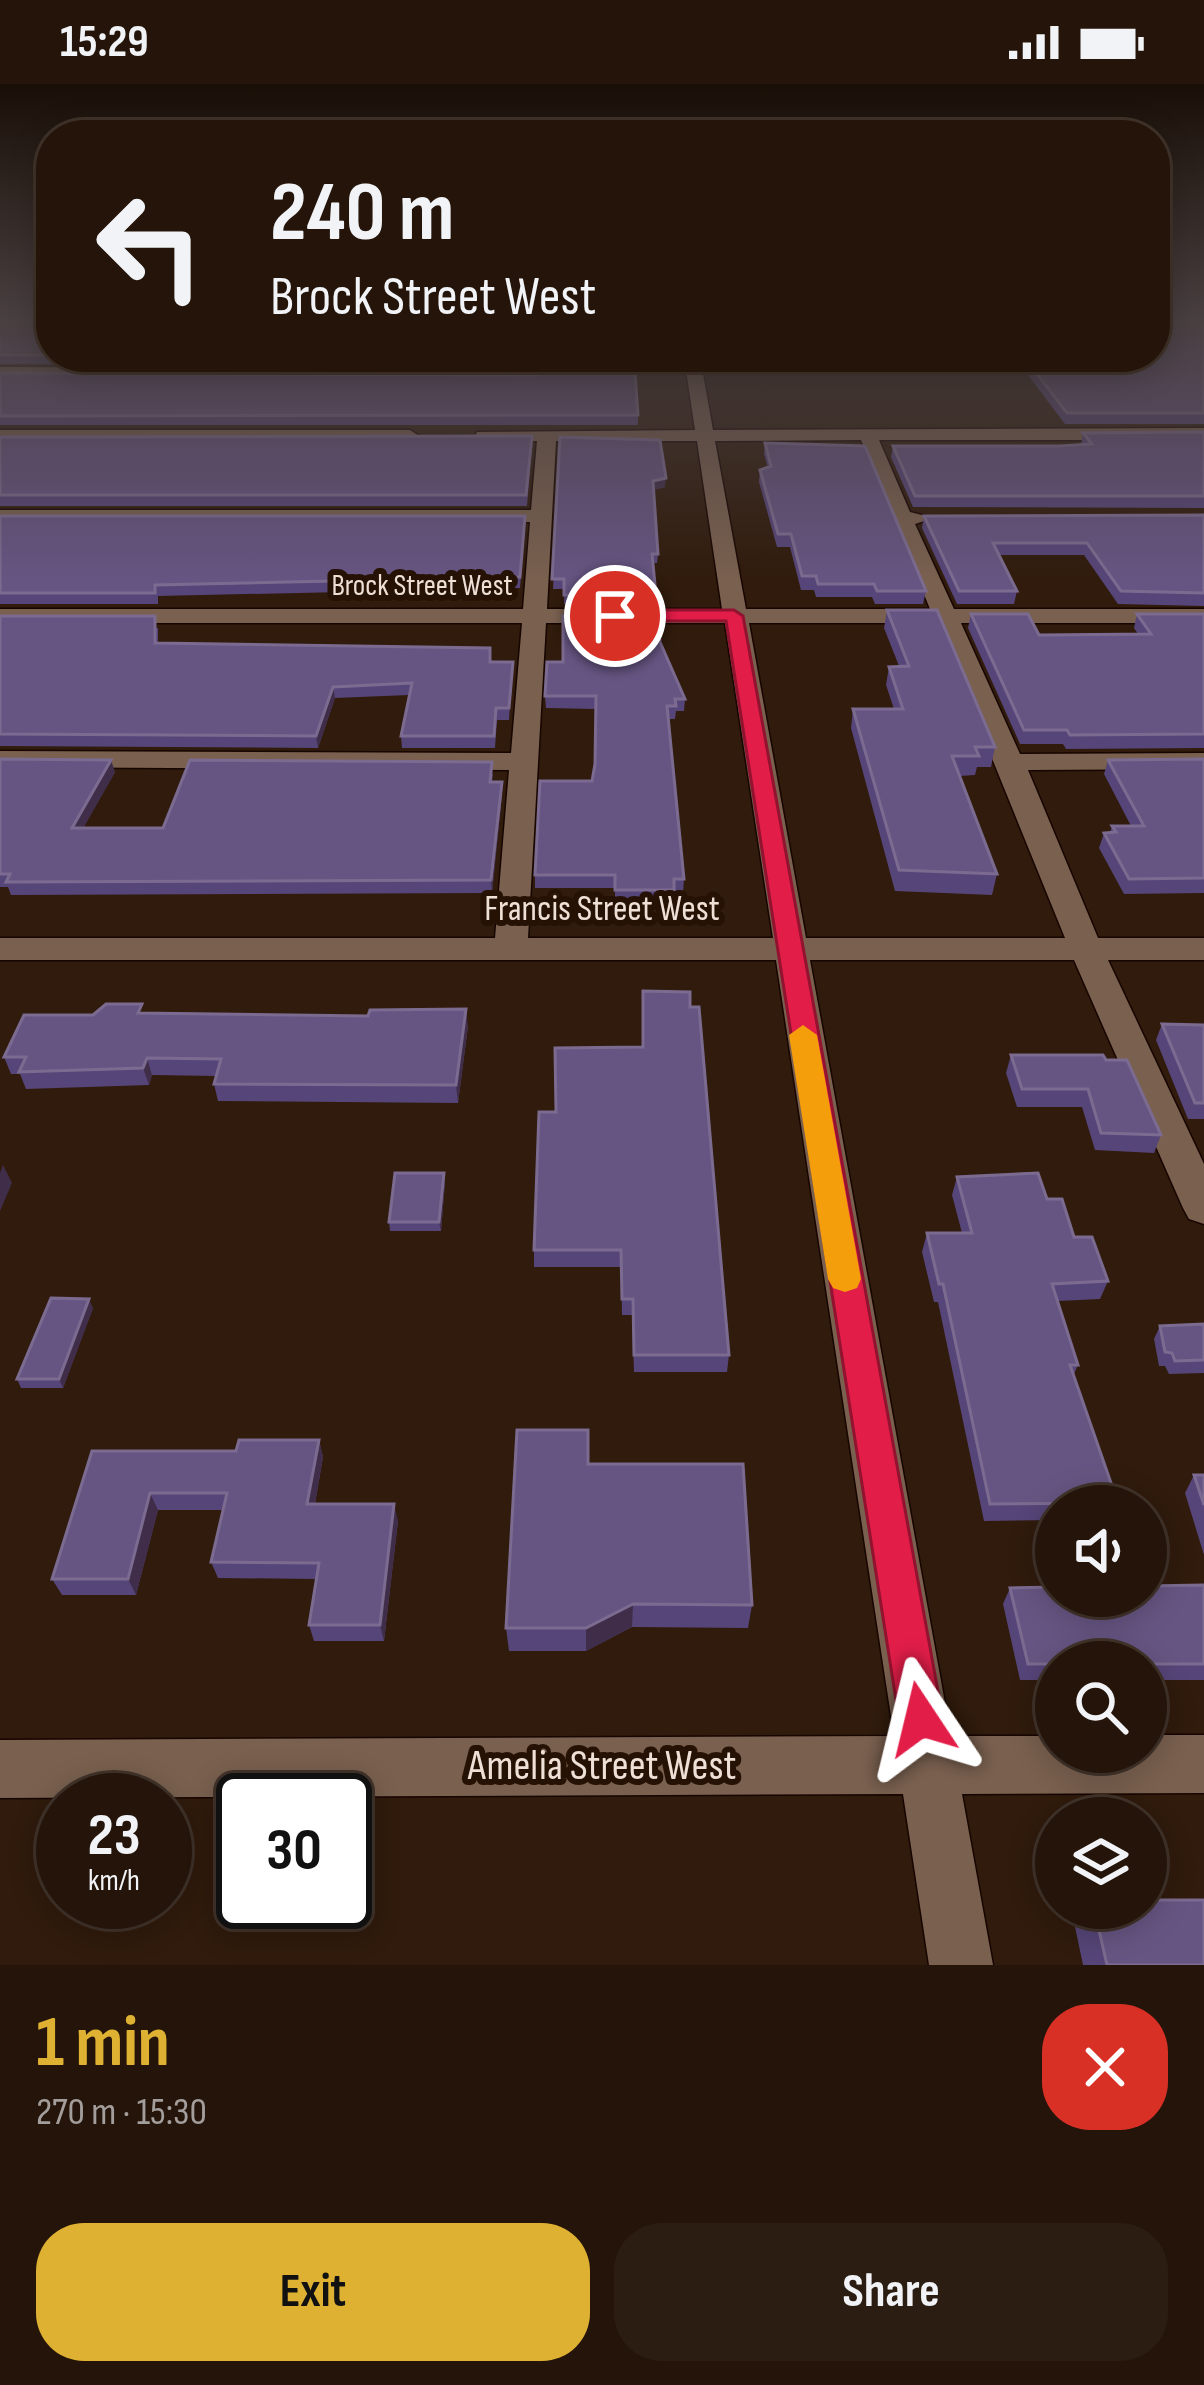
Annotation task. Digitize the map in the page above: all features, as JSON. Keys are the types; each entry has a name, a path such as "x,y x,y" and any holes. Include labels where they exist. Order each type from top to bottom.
{"street":[{"path":"701,405 961,1965"},
{"path":"462,436 1204,434"},
{"path":"868,435 1086,949 1204,1208"},
{"path":"0,436 429,436"},
{"path":"511,948 547,436"},
{"path":"0,515 539,516"},
{"path":"902,518 949,518"},
{"name":"Brock Street West","path":"0,616 1204,616"},
{"path":"0,759 524,762"},
{"path":"1010,762 1204,761"},
{"name":"Francis Street West","path":"0,949 1204,949"},
{"name":"Amelia Street West","path":"0,1769 1204,1764"}],"building":[{"path":"0,405 637,405 638,415 0,416"},
{"path":"1061,405 1204,405 1204,413 1067,413"},
{"path":"1204,432 1204,496 915,496 893,446 1060,446 1092,444 1083,433"},
{"path":"532,436 526,495 0,495 0,437"},
{"path":"560,437 660,440 666,478 653,481 656,595 564,595 564,579 552,579"},
{"path":"765,443 865,446 926,591 877,591 874,584 818,584 816,576 802,576 791,534 778,534 760,470 771,466"},
{"path":"1204,515 1204,593 1121,591 1087,543 993,543 1017,591 959,591 924,516"},
{"path":"0,516 525,516 520,577 155,585 155,593 0,593"},
{"path":"887,610 937,610 995,747 975,747 979,756 952,756 997,874 899,870 853,709 903,709 889,667 909,666"},
{"path":"971,614 1028,614 1039,635 1151,634 1137,614 1204,614 1204,734 1070,735 1067,730 1024,730"},
{"path":"0,616 155,616 155,643 490,648 490,662 513,662 509,708 496,708 494,736 401,736 412,683 333,687 316,736 0,734"},
{"path":"563,616 658,616 660,642 685,699 675,699 676,706 667,706 684,879 674,879 674,890 615,890 615,875 535,875 540,781 592,781 595,764 596,696 545,696 547,662 563,662"},
{"path":"0,759 111,760 72,828 163,828 190,760 492,762 490,782 502,782 491,880 6,882 10,874 0,874"},
{"path":"1204,759 1204,878 1129,879 1104,833 1116,832 1112,826 1144,826 1108,760"},
{"path":"643,991 690,992 690,1007 699,1007 729,1355 634,1355 633,1299 622,1299 621,1250 534,1250 539,1112 556,1112 555,1048 643,1047"},
{"path":"106,1004 142,1004 138,1013 368,1016 370,1010 466,1009 456,1085 214,1084 221,1059 147,1058 143,1068 19,1072 26,1057 4,1057 24,1015 93,1015"},
{"path":"1162,1024 1204,1025 1204,1103 1195,1103"},
{"path":"1011,1055 1103,1055 1106,1060 1127,1060 1161,1135 1101,1133 1088,1089 1022,1089"},
{"path":"395,1173 444,1173 439,1222 389,1222"},
{"path":"1038,1173 1047,1199 1062,1199 1074,1237 1092,1237 1108,1281 1052,1284 1078,1365 1070,1365 1112,1485 1035,1485 1035,1504 990,1504 943,1284 939,1284 927,1233 972,1233 957,1177"},
{"path":"51,1298 89,1299 59,1379 17,1379"},
{"path":"1204,1324 1204,1360 1175,1361 1172,1353 1165,1352 1160,1326"},
{"path":"517,1430 588,1430 588,1464 743,1464 752,1605 633,1604 586,1628 506,1628"},
{"path":"239,1440 319,1440 307,1504 394,1504 380,1625 309,1625 319,1563 211,1562 227,1493 150,1493 128,1579 52,1579 92,1451 236,1451"},
{"path":"1194,1475 1204,1475 1204,1505"},
{"path":"1204,1585 1204,1664 1167,1664 1167,1641 1035,1641 1035,1664 1028,1664 1010,1588 1035,1587 1035,1617 1167,1617 1167,1586"},
{"path":"1167,1900 1204,1900 1204,1965 1107,1965 1099,1929 1167,1929"}],"slow traffic":[{"path":"803,1035 845,1279"}],"route":[{"path":"615,616 734,616 921,1719"}]}
